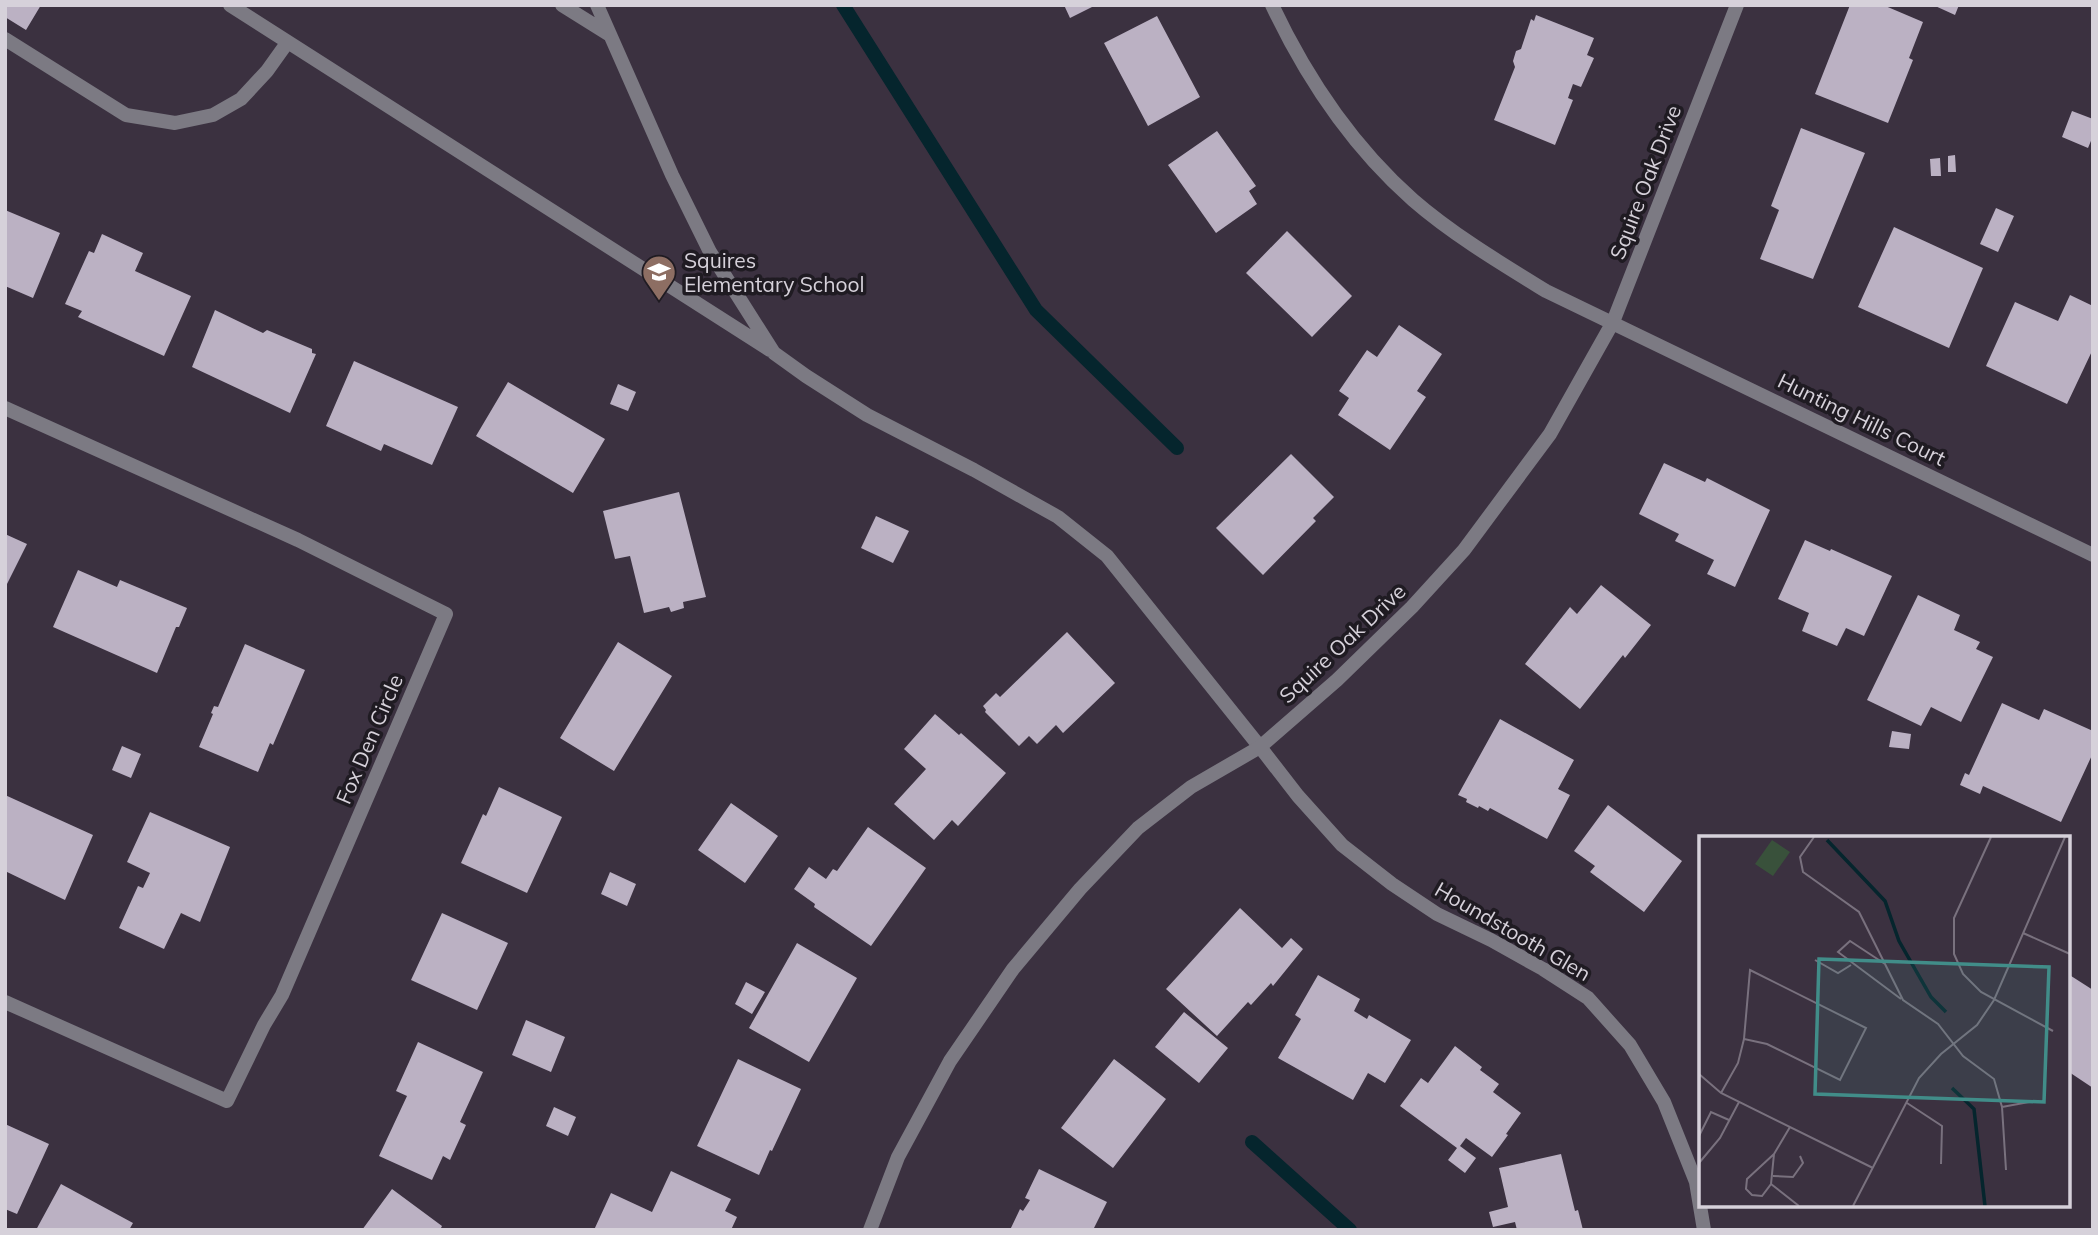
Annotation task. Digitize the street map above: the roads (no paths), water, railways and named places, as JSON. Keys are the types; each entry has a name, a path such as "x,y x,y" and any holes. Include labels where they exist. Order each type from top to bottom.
{"street":[{"name":"Houndstooth Glen","path":"230,5 867,415 1058,517 1107,556 1298,796 1342,845 1391,884 1437,914 1491,940 1588,998 1630,1045 1664,1102 1696,1182 1699,1200"},
{"path":"562,5 610,35"},
{"path":"597,5 672,175 710,252 774,353"},
{"name":"Hunting Hills Court","path":"1272,5 1320,92 1366,153 1414,201 1483,253 1546,291 2093,555"},
{"name":"Squire Oak Drive","path":"870,1230 898,1157 943,1073 1013,969 1080,889 1138,828 1191,787 1260,747 1337,680 1412,607 1464,550 1550,434 1613,322 1737,5"},
{"path":"5,39 125,115 175,123 213,114 241,99 267,71 287,43"},
{"name":"Fox Den Circle","path":"5,408 298,540 446,614 282,995 264,1025 227,1101 5,1002"},
{"name":"Houndstooth Glen","path":"1700,1207 1704,1230"}],"waterway":[{"path":"843,5 1036,310 1177,448"},
{"path":"1252,1142 1350,1230"}],"place":[{"name":"Squires Elementary School","path":"659,302"}]}
